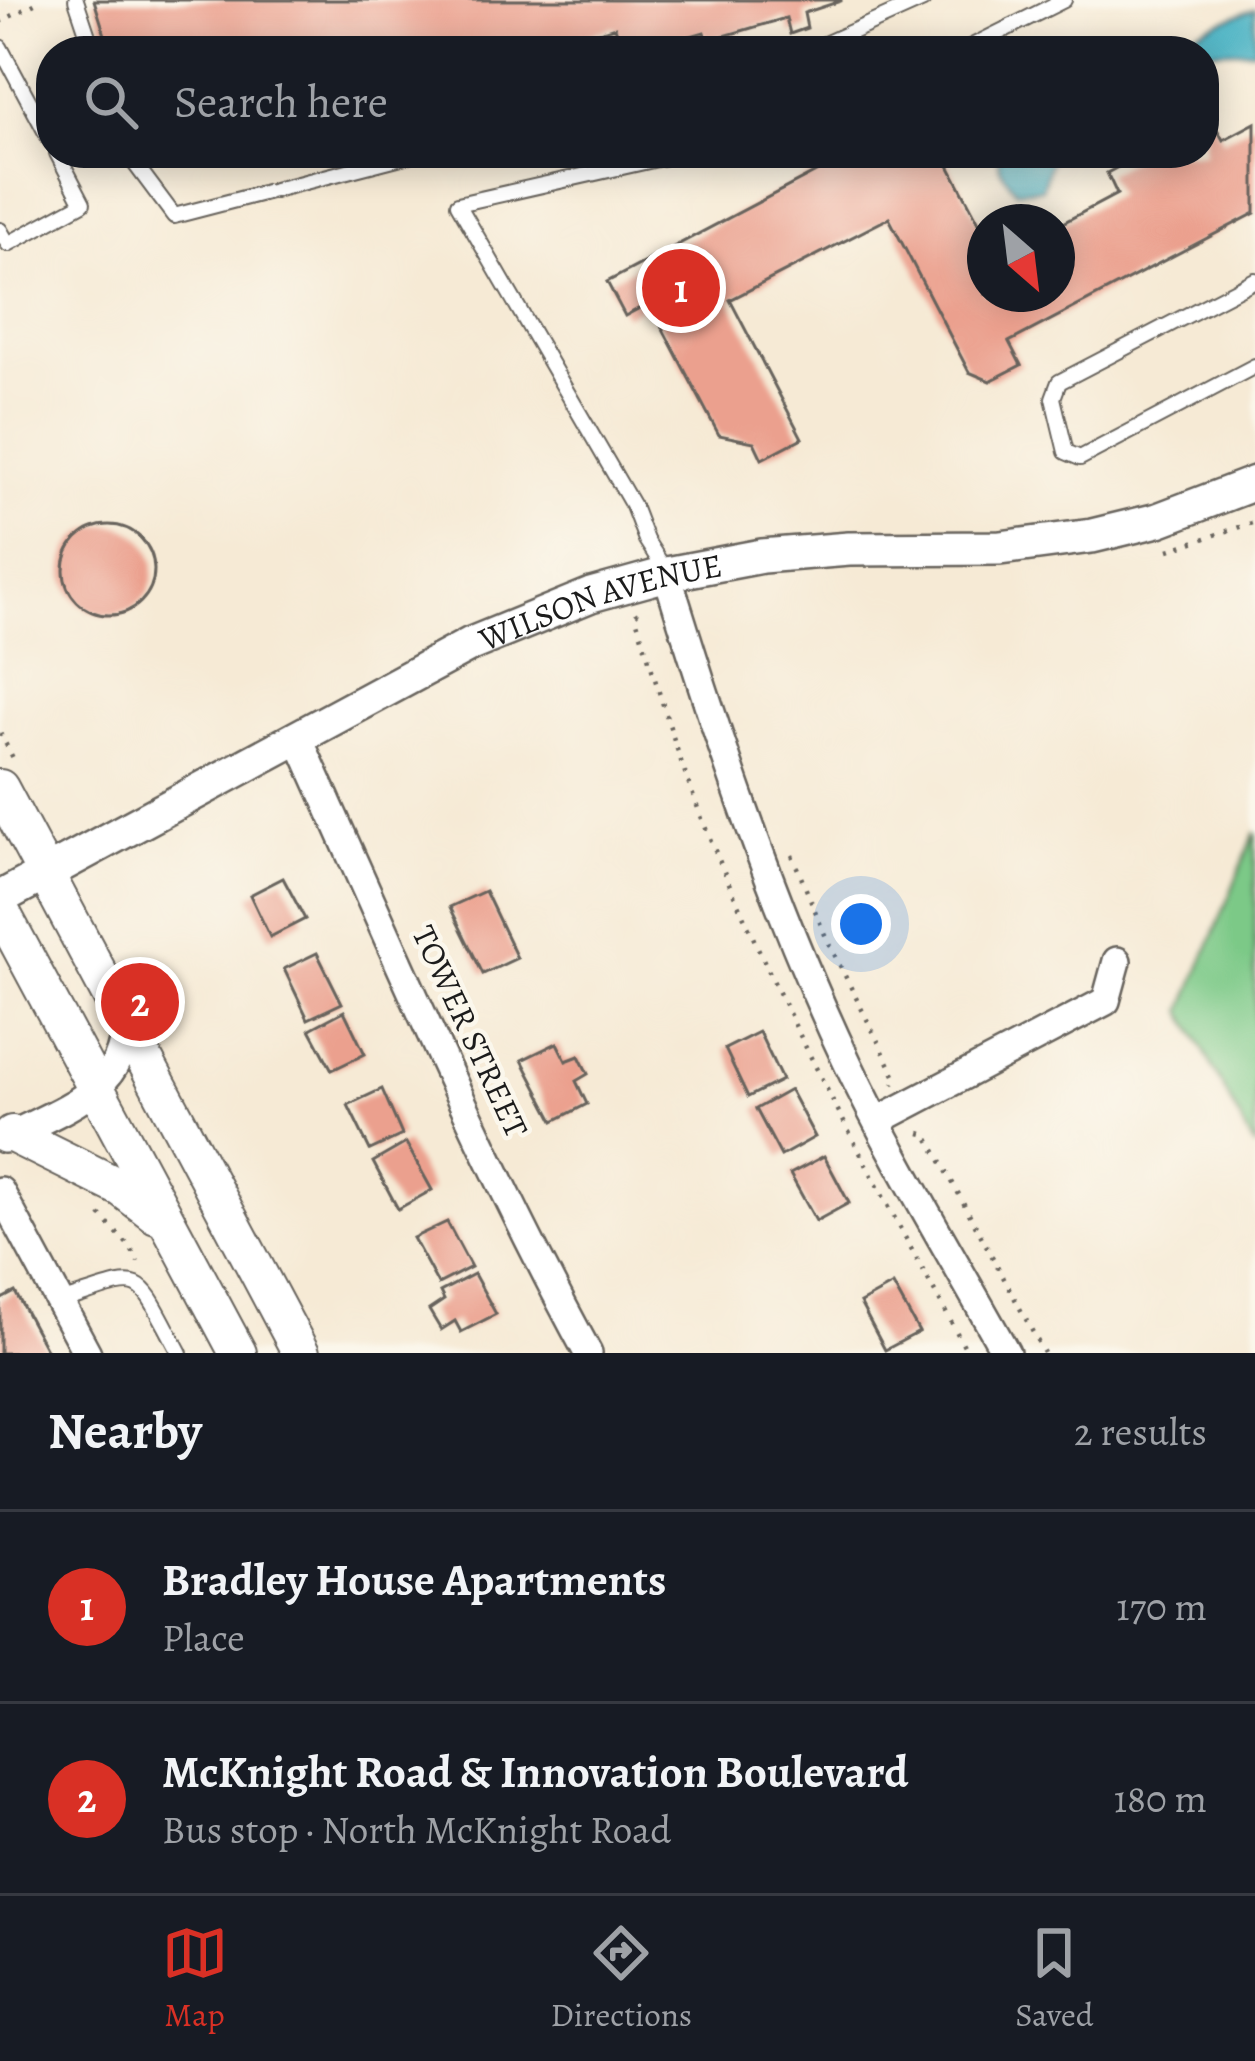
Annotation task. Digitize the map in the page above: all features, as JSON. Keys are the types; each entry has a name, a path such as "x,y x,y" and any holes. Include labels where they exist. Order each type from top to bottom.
{"main road":[{"path":"0,788 302,1353"},
{"path":"0,909 238,1353"},
{"path":"6,1138 121,1188 169,1224"}],"street":[{"name":"WILSON AVENUE","path":"0,898 297,735 518,622 591,595 762,556 849,549 1000,548 1092,536 1158,520 1255,483"},
{"path":"668,574 749,825 802,960 878,1121 1006,1353"},
{"name":"TOWER STREET","path":"297,735 415,1000 588,1353"},
{"path":"878,1121 1106,1001 1117,961"},
{"path":"6,1138 97,1090 121,1055 124,1020"},
{"path":"0,1191 87,1353"}],"lane":[{"path":"76,0 88,36"},
{"path":"843,36 923,0"},
{"path":"992,36 1064,0"},
{"path":"0,47 36,114"},
{"path":"0,230 8,244 83,203 65,168"},
{"path":"138,168 174,216 359,168"},
{"path":"617,168 458,204 668,574"},
{"path":"1255,280 1059,382 1053,398 1066,452 1080,458 1255,366"},
{"path":"59,1302 111,1282 132,1281 146,1288 180,1353"}],"path":[{"path":"0,22 42,0"},
{"path":"785,838 828,942 896,1077 893,1084"},
{"path":"920,1133 927,1135 1045,1353"}],"green space":[{"path":"1255,832 1255,1148 1183,1011"}],"water":[{"path":"1255,8 1255,50 1219,50 1219,36 1185,36"},
{"path":"1048,168 1042,189 1016,191 1000,169"}],"building":[{"path":"94,0 841,0 804,13 807,28 790,34 786,18 724,36 705,36 704,32 618,36 615,27 585,36 105,36"},
{"path":"1255,123 1255,213 1075,307 1075,216 1117,194 1107,173 1116,168 1219,168 1219,133 1223,140"},
{"path":"824,168 950,168 969,204 967,312 1066,312 1009,342 1021,365 990,381 969,372 889,218 730,300 802,438 762,459 754,442 719,435 649,303 625,316 607,282"},
{"path":"109,525 141,538 154,570 141,602 109,615 77,602 64,570 77,538"},
{"path":"283,878 305,919 270,937 250,895"},
{"path":"485,891 517,958 483,974 450,907"},
{"path":"317,953 342,1003 308,1019 284,969"},
{"path":"344,1011 365,1054 332,1070 310,1029"},
{"path":"759,1032 782,1080 748,1097 725,1049"},
{"path":"557,1043 566,1061 579,1056 588,1074 576,1081 587,1104 554,1121 522,1060"},
{"path":"382,1089 402,1135 370,1150 348,1105"},
{"path":"790,1090 815,1137 781,1156 756,1109"},
{"path":"406,1143 432,1190 398,1209 373,1162"},
{"path":"824,1156 849,1203 816,1221 790,1174"},
{"path":"447,1222 471,1267 438,1284 413,1238"},
{"path":"474,1274 496,1314 461,1332 455,1321 441,1330 429,1310 444,1300 440,1292"},
{"path":"893,1285 919,1332 885,1350 860,1303"},
{"path":"15,1292 48,1353 0,1353 0,1300"}],"place":[{"name":"Bradley House Apartments","path":"681,288"},
{"name":"McKnight Road & Innovation Boulevard","path":"140,1002"}]}
